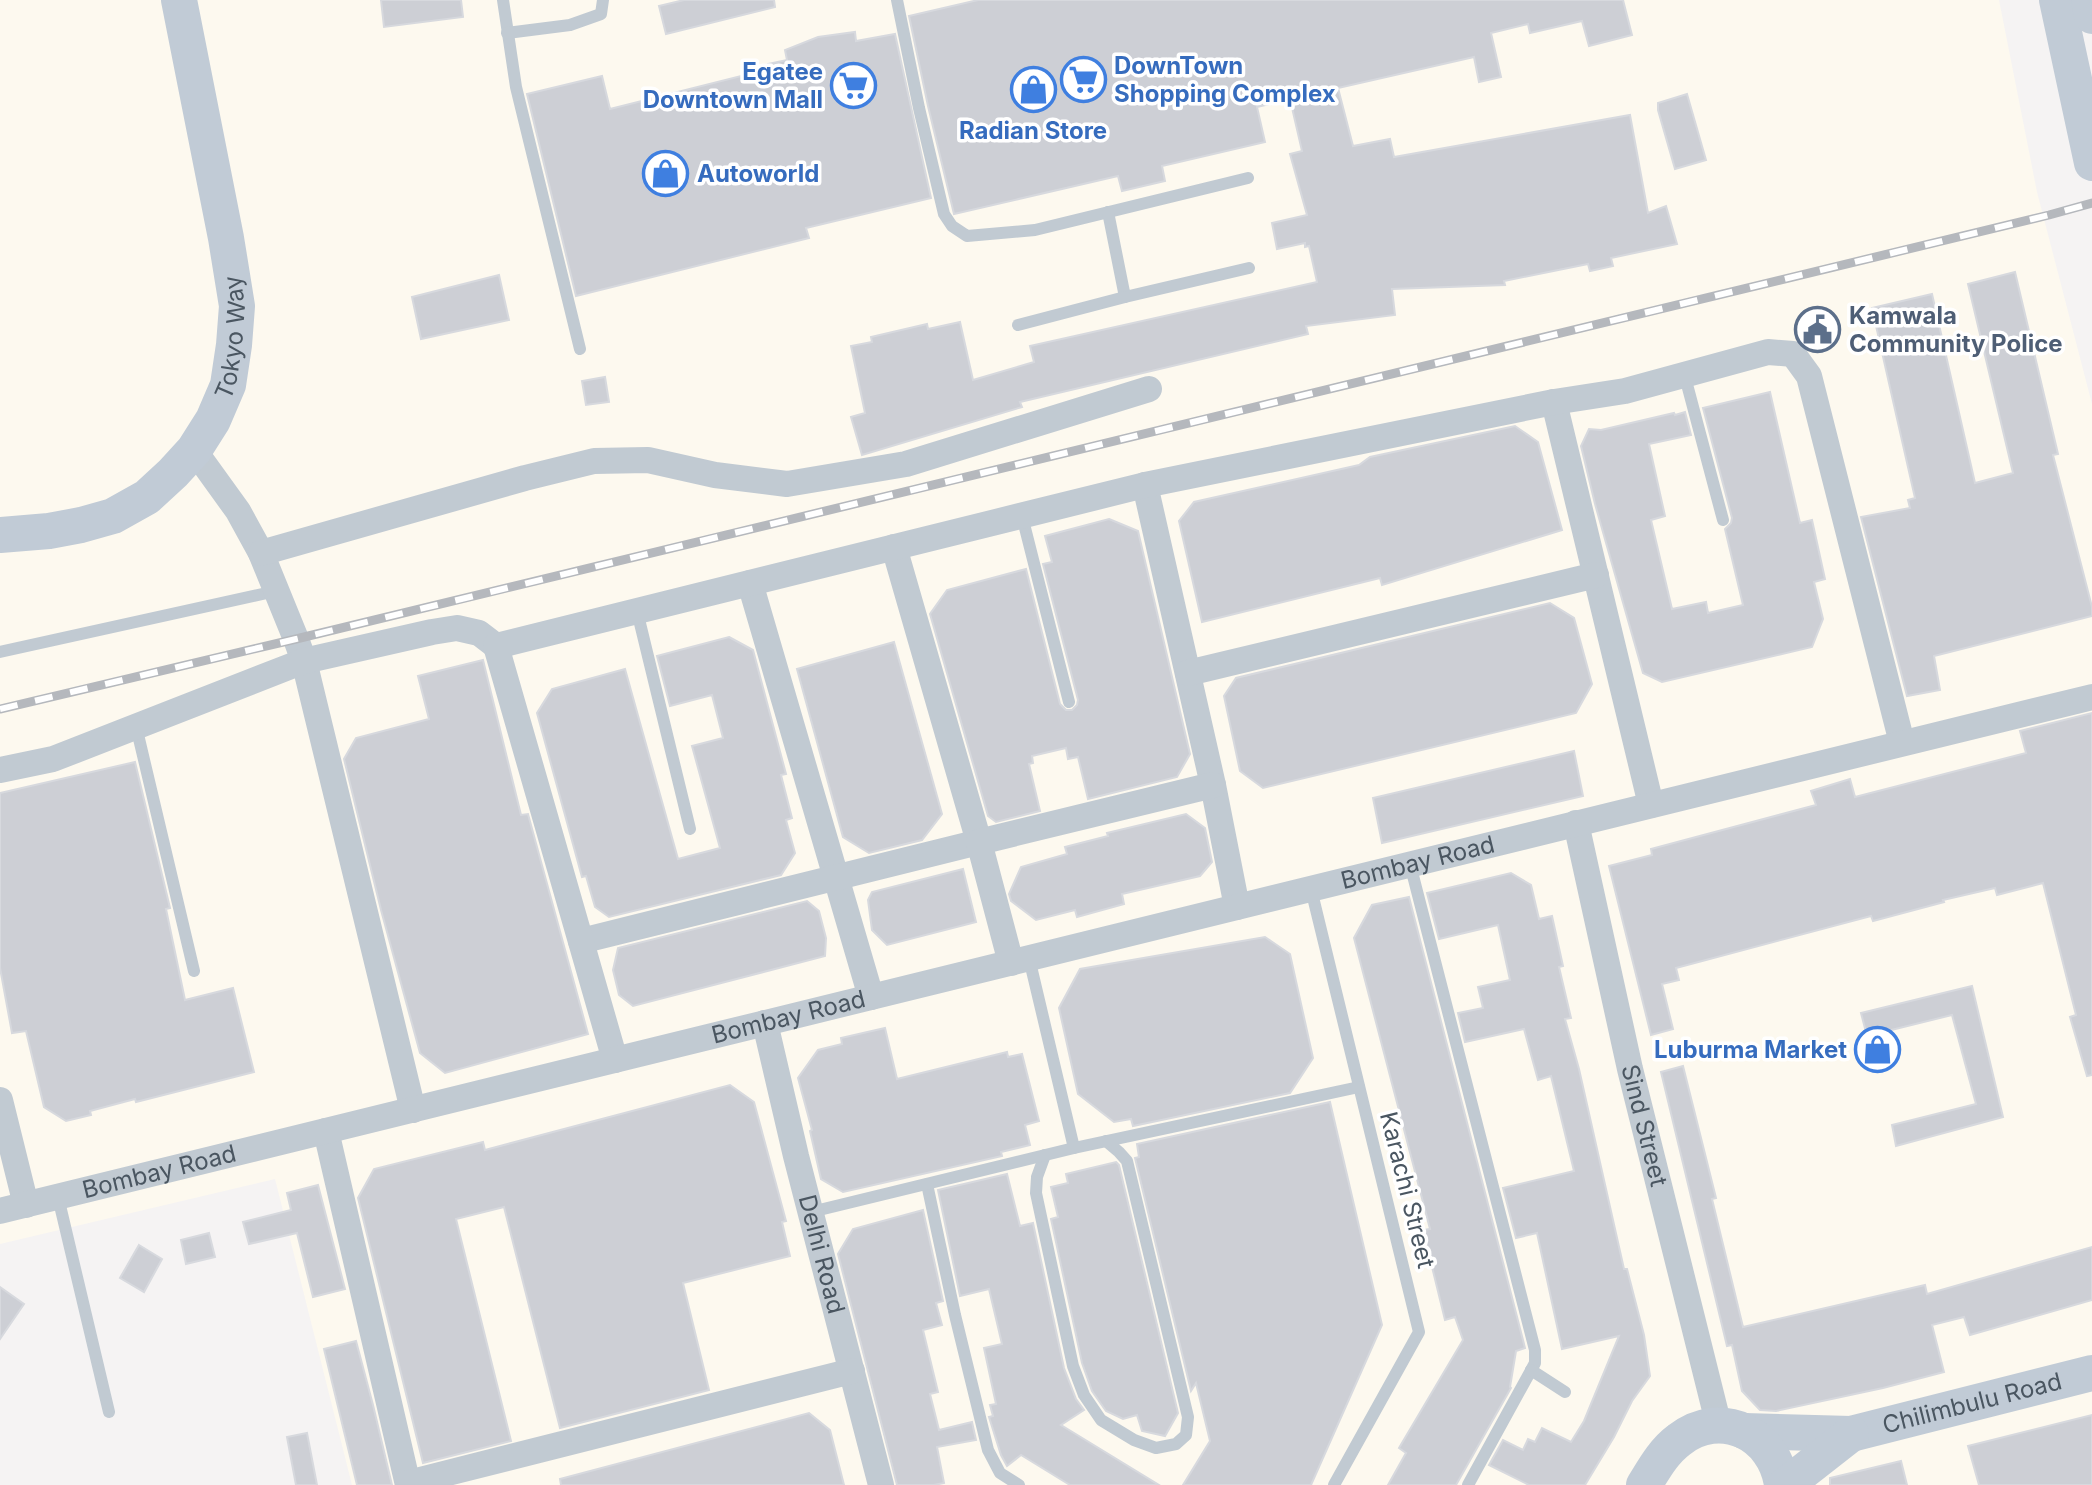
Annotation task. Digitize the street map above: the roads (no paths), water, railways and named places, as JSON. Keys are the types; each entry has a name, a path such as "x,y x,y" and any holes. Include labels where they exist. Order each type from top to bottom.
{"main road":[{"name":"Tokyo Way","path":"0,535 81,525 113,516 147,497 194,450 213,420 228,385 237,306 179,0"},
{"path":"2057,0 2090,151"},
{"path":"2089,0 2092,16"},
{"name":"Chilimbulu Road","path":"1644,1485 1661,1457 1680,1439 1706,1427 1851,1434 2092,1373"},
{"name":"Chilimbulu Road","path":"1731,1428 1764,1444 1777,1464 1784,1485 1851,1434"}],"street":[{"path":"496,646 1145,485 1554,402 1625,391 1768,352 1793,354 1809,376 1902,743"},
{"path":"261,553 594,461 648,460 715,475 787,484 906,464 1149,389"},
{"path":"1554,402 1651,805"},
{"path":"194,450 238,511 261,553 304,661 413,1110"},
{"path":"1145,485 1213,785 1237,907"},
{"path":"894,547 979,842 1020,960"},
{"path":"1188,673 1596,575"},
{"path":"750,583 871,997"},
{"path":"0,770 53,759 304,661 457,628 479,633 496,646 615,1060"},
{"name":"Bombay Road","path":"0,1211 2092,697"},
{"path":"581,941 1213,785"},
{"name":"Sind Street","path":"1576,823 1630,1069 1731,1428"},
{"name":"Delhi Road","path":"765,1023 881,1485"},
{"path":"0,1100 26,1205"},
{"path":"326,1131 408,1484 852,1371"}],"lane":[{"path":"503,0 516,87 580,349"},
{"path":"507,33 570,25 601,14 603,0"},
{"path":"897,0 944,214 952,226 967,236 1035,230 1248,178"},
{"path":"1108,212 1125,297"},
{"path":"1018,325 1249,268"},
{"path":"1684,373 1723,520"},
{"path":"1022,516 1069,702"},
{"path":"0,652 276,591"},
{"path":"637,611 690,829"},
{"path":"136,726 194,971"},
{"path":"1410,864 1535,1350 1535,1363 1468,1485"},
{"name":"Karachi Street","path":"1311,889 1419,1332 1334,1485"},
{"path":"1020,960 1074,1148"},
{"path":"811,1212 1074,1148 1359,1087"},
{"path":"1045,1155 1037,1177 1036,1193 1073,1366 1084,1395 1101,1420 1134,1440 1156,1448 1176,1444 1186,1435 1188,1417 1127,1161 1106,1141"},
{"path":"927,1184 988,1450 1000,1473 1019,1485"},
{"path":"58,1197 109,1412"},
{"path":"1531,1370 1565,1392"}],"railway":[{"path":"0,709 2092,203"}],"place":[{"name":"DownTown Shopping Complex","path":"1083,80"},
{"name":"Egatee Downtown Mall","path":"854,86"},
{"name":"Radian Store","path":"1033,89"},
{"name":"Autoworld","path":"666,174"},
{"name":"Kamwala Community Police","path":"1818,330"},
{"name":"Luburma Market","path":"1878,1050"}]}
